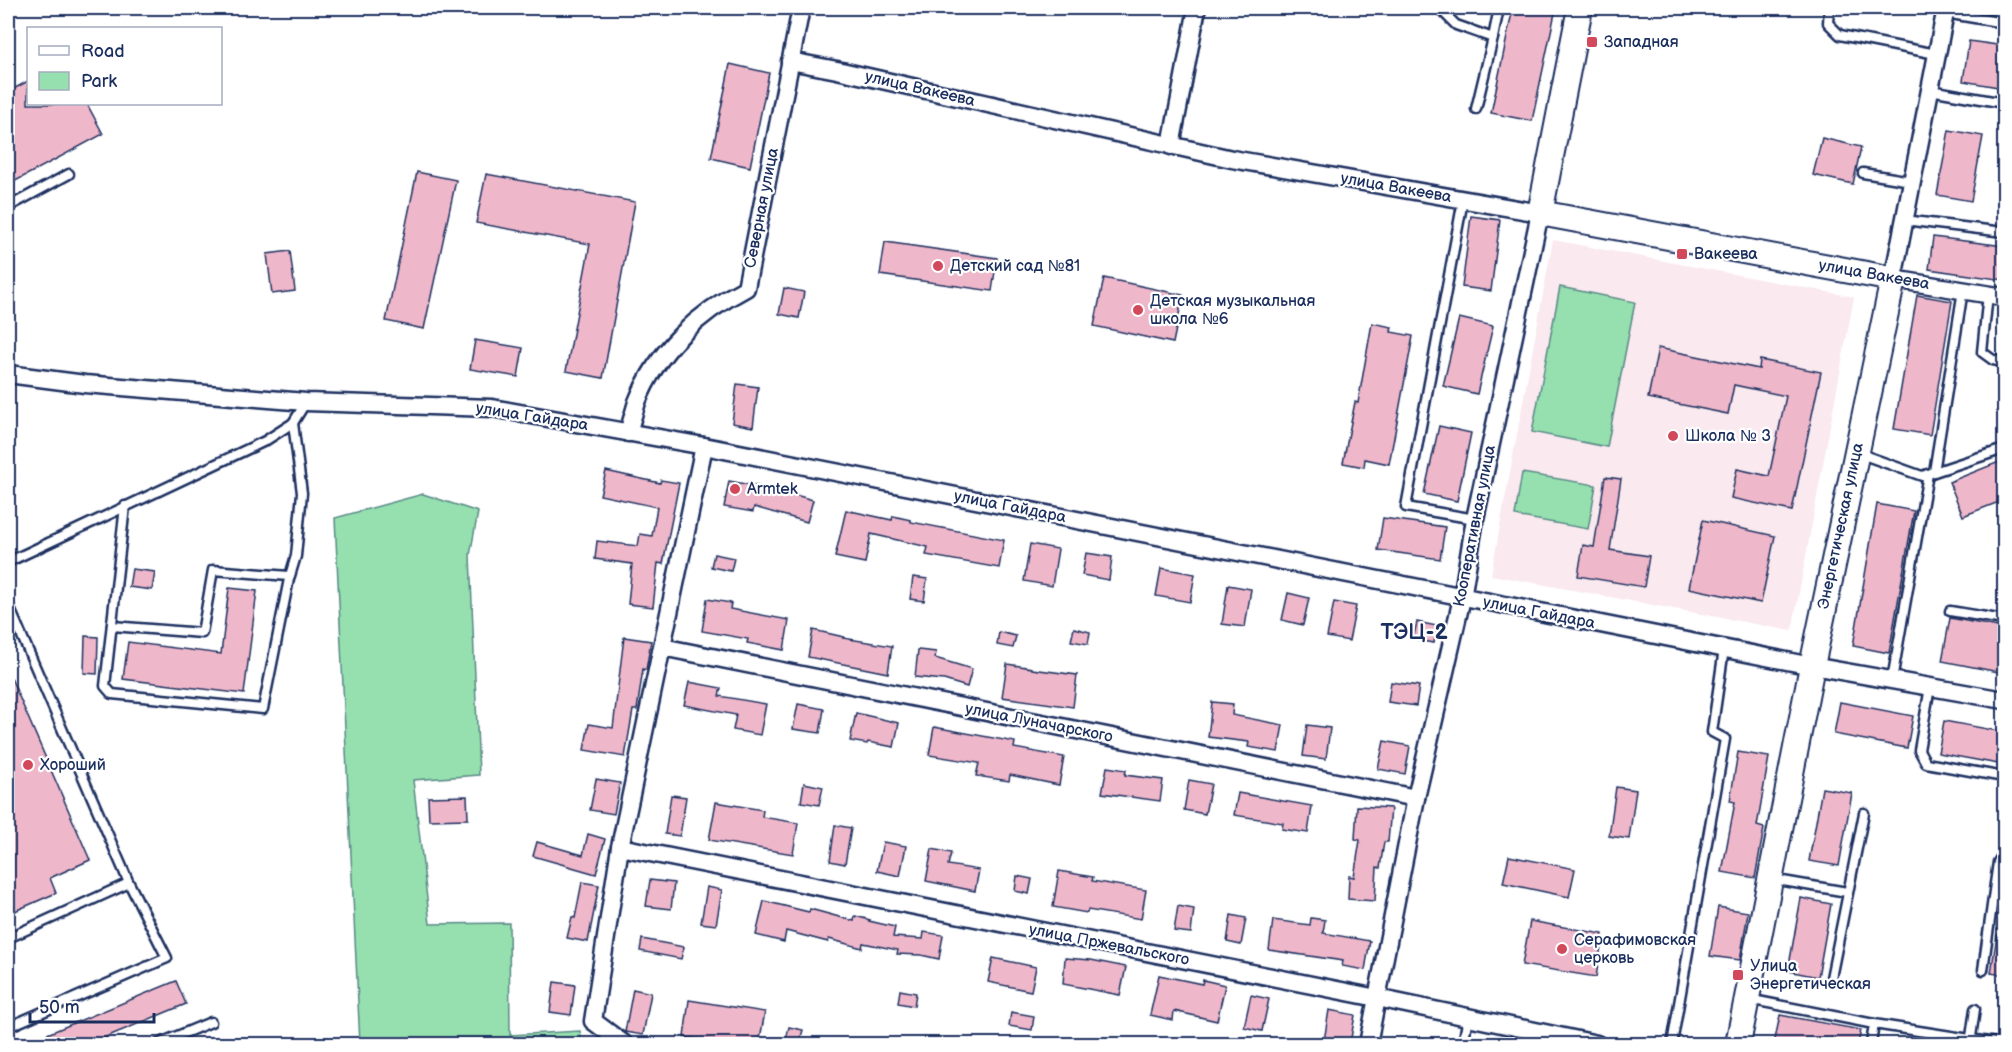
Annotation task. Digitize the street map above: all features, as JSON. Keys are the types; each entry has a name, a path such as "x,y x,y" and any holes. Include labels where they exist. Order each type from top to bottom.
{"street":[{"name":"Северная улица","path":"628,433 644,387 667,348 723,300 746,288 801,8"},
{"path":"1171,146 1197,8"},
{"name":"Кооперативная улица","path":"1368,1044 1416,798 1462,598 1475,519 1540,213 1580,8"},
{"name":"Энергетическая улица","path":"1738,1044 1812,666 1893,279 1936,54 1948,9"},
{"name":"улица Вакеева","path":"790,61 1232,159 1996,296"},
{"name":"улица Гайдара","path":"8,374 85,384 306,402 492,408 704,446 1812,666 2004,700"},
{"path":"624,1044 593,1021 620,847 704,446"},
{"name":"улица Луначарского","path":"662,647 1416,798"},
{"name":"улица Пржевальского","path":"620,847 1597,1044"}],"lane":[{"path":"1439,8 1456,25 1492,38"},
{"path":"1476,109 1499,8"},
{"path":"1829,8 1828,23 1840,35 1936,54"},
{"path":"1948,9 2004,23"},
{"path":"1929,90 2004,103"},
{"path":"1863,173 1911,181"},
{"path":"8,207 69,174"},
{"path":"1463,200 1406,507 1475,519"},
{"path":"1904,220 2004,232"},
{"path":"1892,680 1963,290"},
{"path":"1996,296 1982,352 1993,360 2004,362"},
{"path":"8,562 265,441 293,423 306,402"},
{"path":"125,506 105,686 112,694 263,709 296,556 302,493 293,423"},
{"path":"1856,453 1922,476 2004,449"},
{"path":"112,626 202,633 213,570 290,576"},
{"path":"8,604 129,883 167,958 8,1027"},
{"path":"1950,611 2004,620"},
{"path":"1672,1044 1725,739 1712,732 1724,649"},
{"path":"1930,687 1919,750 1926,764 2004,777"},
{"path":"1831,978 1864,813"},
{"path":"1983,970 1998,862 2004,853"},
{"path":"1771,879 1847,892"},
{"path":"8,938 129,883"},
{"path":"1747,999 1874,1024 1971,1041 2002,1044"},
{"path":"1971,1041 1975,1009"},
{"path":"1463,1044 1468,1017"},
{"path":"158,1044 211,1022"},
{"path":"1871,1044 1874,1024"}],"shaded area":[{"name":"Школа № 3","path":"1553,240 1854,297 1792,631 1491,575"}],"green space":[{"path":"1560,287 1635,302 1607,447 1532,432"},
{"path":"1522,473 1596,485 1588,529 1515,516"},
{"path":"423,494 478,512 470,555 479,775 413,780 430,924 509,923 510,1035 580,1031 582,1044 360,1044 335,518"}],"building":[{"path":"1513,8 1556,8 1532,121 1491,113"},
{"path":"1969,41 2004,46 2004,88 1963,81"},
{"path":"730,64 769,73 750,167 711,158"},
{"path":"27,82 27,105 88,105 103,134 8,185 8,92"},
{"path":"1949,130 1983,136 1971,201 1937,195"},
{"path":"1822,138 1861,147 1853,184 1813,175"},
{"path":"417,172 456,180 424,329 386,321"},
{"path":"486,174 635,202 603,378 566,371 590,244 476,223"},
{"path":"1471,216 1500,220 1491,291 1462,287"},
{"path":"1933,237 2004,246 2004,280 1929,269"},
{"name":"Детский сад №81","path":"885,242 997,258 992,291 880,275"},
{"path":"290,251 295,291 272,294 267,254"},
{"name":"Детская музыкальная школа №6","path":"1104,278 1183,295 1173,343 1094,326"},
{"path":"784,288 804,292 799,318 779,314"},
{"path":"1917,295 1952,301 1930,435 1894,429"},
{"path":"1459,318 1493,326 1477,394 1443,386"},
{"path":"1372,323 1392,327 1391,332 1413,336 1389,464 1365,459 1364,467 1343,463 1355,402 1358,403"},
{"path":"475,340 523,348 518,377 470,369"},
{"path":"1658,348 1759,369 1760,360 1821,372 1792,511 1731,498 1737,469 1769,476 1786,396 1734,385 1728,414 1648,398"},
{"path":"737,384 758,387 753,427 732,423"},
{"path":"1439,426 1471,433 1457,501 1424,494"},
{"path":"2004,460 2004,500 1963,516 1949,482"},
{"path":"606,471 660,483 661,480 679,483 663,564 658,563 653,607 628,604 632,564 595,559 597,541 638,546 640,534 652,536 657,507 600,495"},
{"path":"1605,477 1621,479 1610,550 1649,556 1644,587 1578,576 1583,545 1594,547"},
{"path":"729,481 778,490 813,500 807,522 754,507 753,512 724,507"},
{"path":"1877,504 1914,511 1889,653 1853,646"},
{"path":"846,510 892,520 893,516 911,520 911,522 1004,540 999,568 926,555 928,547 871,534 865,563 835,557"},
{"path":"1383,518 1445,527 1440,559 1378,550"},
{"path":"1703,520 1775,536 1761,603 1689,588"},
{"path":"1030,544 1058,549 1052,586 1024,581"},
{"path":"1086,553 1112,557 1109,580 1082,575"},
{"path":"714,554 734,558 731,571 711,567"},
{"path":"1161,568 1195,574 1190,602 1156,596"},
{"path":"132,569 155,572 152,590 129,587"},
{"path":"913,577 927,579 924,601 910,599"},
{"path":"1228,585 1251,589 1245,627 1222,624"},
{"path":"229,588 257,591 244,694 123,679 128,642 221,654"},
{"path":"1288,593 1309,598 1303,625 1282,620"},
{"path":"707,599 731,603 730,609 789,620 784,650 747,643 748,639 702,631"},
{"path":"1334,602 1356,606 1349,641 1327,637"},
{"path":"1950,618 2004,628 2004,673 1942,661"},
{"path":"1417,622 1437,626 1434,643 1413,639"},
{"path":"1074,628 1090,632 1088,644 1071,641"},
{"path":"813,630 843,638 892,646 888,673 808,657"},
{"path":"999,632 1016,636 1013,648 997,645"},
{"path":"85,636 98,637 97,674 84,673"},
{"path":"624,637 651,641 646,670 643,669 637,710 633,710 625,757 584,750 589,724 613,728"},
{"path":"918,650 936,652 935,658 972,669 967,687 944,680 915,677"},
{"path":"1007,664 1077,675 1073,707 1002,697"},
{"name":"Хороший","path":"8,671 90,860 50,878 56,893 8,914"},
{"path":"689,682 721,688 719,696 766,704 760,735 733,730 736,715 684,705"},
{"path":"1391,682 1419,686 1416,706 1388,702"},
{"path":"1212,702 1233,704 1232,715 1283,725 1278,752 1248,747 1249,742 1208,737"},
{"path":"1840,702 1913,716 1907,748 1834,734"},
{"path":"798,704 824,709 820,733 793,729"},
{"path":"856,713 899,723 894,747 850,741"},
{"path":"1944,721 2004,732 2004,765 1938,753"},
{"path":"1307,725 1330,728 1326,759 1303,756"},
{"path":"934,727 1015,742 1014,748 1064,757 1059,785 1010,775 1009,781 976,776 979,763 929,755"},
{"path":"1384,741 1410,746 1405,774 1378,769"},
{"path":"1738,752 1769,757 1757,826 1764,828 1755,878 1722,872 1735,802 1730,801"},
{"path":"1107,767 1126,770 1125,775 1163,780 1160,801 1102,793"},
{"path":"596,779 620,783 614,814 590,810"},
{"path":"1189,780 1211,784 1205,814 1184,810"},
{"path":"804,783 823,787 819,805 801,802"},
{"path":"1616,787 1636,790 1629,839 1609,836"},
{"path":"1822,788 1852,793 1839,866 1809,861"},
{"path":"1238,793 1312,806 1308,833 1282,829 1283,823 1234,815"},
{"path":"671,795 686,797 680,836 665,834"},
{"path":"467,796 468,819 429,820 428,797"},
{"path":"716,802 763,810 762,817 798,823 793,854 709,840"},
{"path":"1357,806 1391,808 1388,842 1384,842 1380,868 1377,867 1375,901 1348,899 1349,876 1354,877 1360,840 1355,839"},
{"path":"835,825 851,828 845,864 830,861"},
{"path":"588,834 605,839 596,874 533,856 537,842 583,855"},
{"path":"883,842 906,846 900,876 877,871"},
{"path":"932,849 951,853 948,865 979,870 975,891 926,881"},
{"path":"1509,856 1575,869 1569,897 1503,883"},
{"path":"1059,871 1093,877 1092,881 1146,890 1141,919 1053,907"},
{"path":"1017,876 1032,879 1029,894 1015,891"},
{"path":"650,880 674,883 671,909 646,906"},
{"path":"582,882 599,885 588,942 567,938 572,917 575,918"},
{"path":"707,887 722,890 716,925 701,923"},
{"path":"1801,898 1831,904 1818,977 1788,971"},
{"path":"764,901 809,912 810,909 854,921 855,916 870,920 895,927 893,937 923,939 924,932 943,935 939,959 921,955 897,954 898,950 863,943 862,948 829,939 828,942 786,931 784,942 756,935"},
{"path":"1178,906 1194,909 1191,933 1174,931"},
{"path":"1718,907 1748,912 1740,960 1710,956"},
{"path":"1231,915 1246,918 1241,945 1227,942"},
{"path":"1311,918 1325,920 1323,933 1370,941 1365,970 1342,966 1343,961 1269,950 1273,920 1310,925"},
{"name":"Серафимовская церковь","path":"1530,921 1603,934 1596,977 1522,965"},
{"path":"1997,935 2004,935 2004,975 1991,973"},
{"path":"642,939 684,947 681,959 640,951"},
{"path":"993,958 1036,967 1031,991 988,982"},
{"path":"1065,958 1091,960 1126,967 1120,995 1063,984"},
{"path":"1159,975 1202,984 1203,980 1225,985 1217,1021 1174,1011 1173,1020 1150,1015"},
{"path":"176,981 186,1004 89,1044 23,1044"},
{"path":"554,982 575,985 571,1015 550,1012"},
{"path":"633,989 651,993 643,1035 625,1032"},
{"path":"900,990 916,993 914,1006 898,1003"},
{"path":"1251,995 1269,999 1262,1031 1244,1027"},
{"path":"689,1000 765,1012 759,1044 732,1044 684,1037"},
{"path":"1329,1010 1355,1015 1350,1044 1324,1041"},
{"path":"1011,1012 1034,1016 1032,1030 1009,1026"},
{"path":"1780,1015 1861,1030 1858,1044 1774,1044"},
{"path":"789,1027 803,1030 799,1044 785,1044"}],"place":[{"name":"Западная","path":"1592,42"},
{"name":"Вакеева","path":"1682,254"},
{"name":"Детский сад №81","path":"938,266"},
{"name":"Детская музыкальная школа №6","path":"1138,310"},
{"name":"Школа № 3","path":"1673,436"},
{"name":"Armtek","path":"735,489"},
{"name":"Хороший","path":"28,765"},
{"name":"Серафимовская церковь","path":"1562,949"},
{"name":"Улица Энергетическая","path":"1738,975"}],"district":[{"name":"ТЭЦ-2","path":"1414,632"}]}
